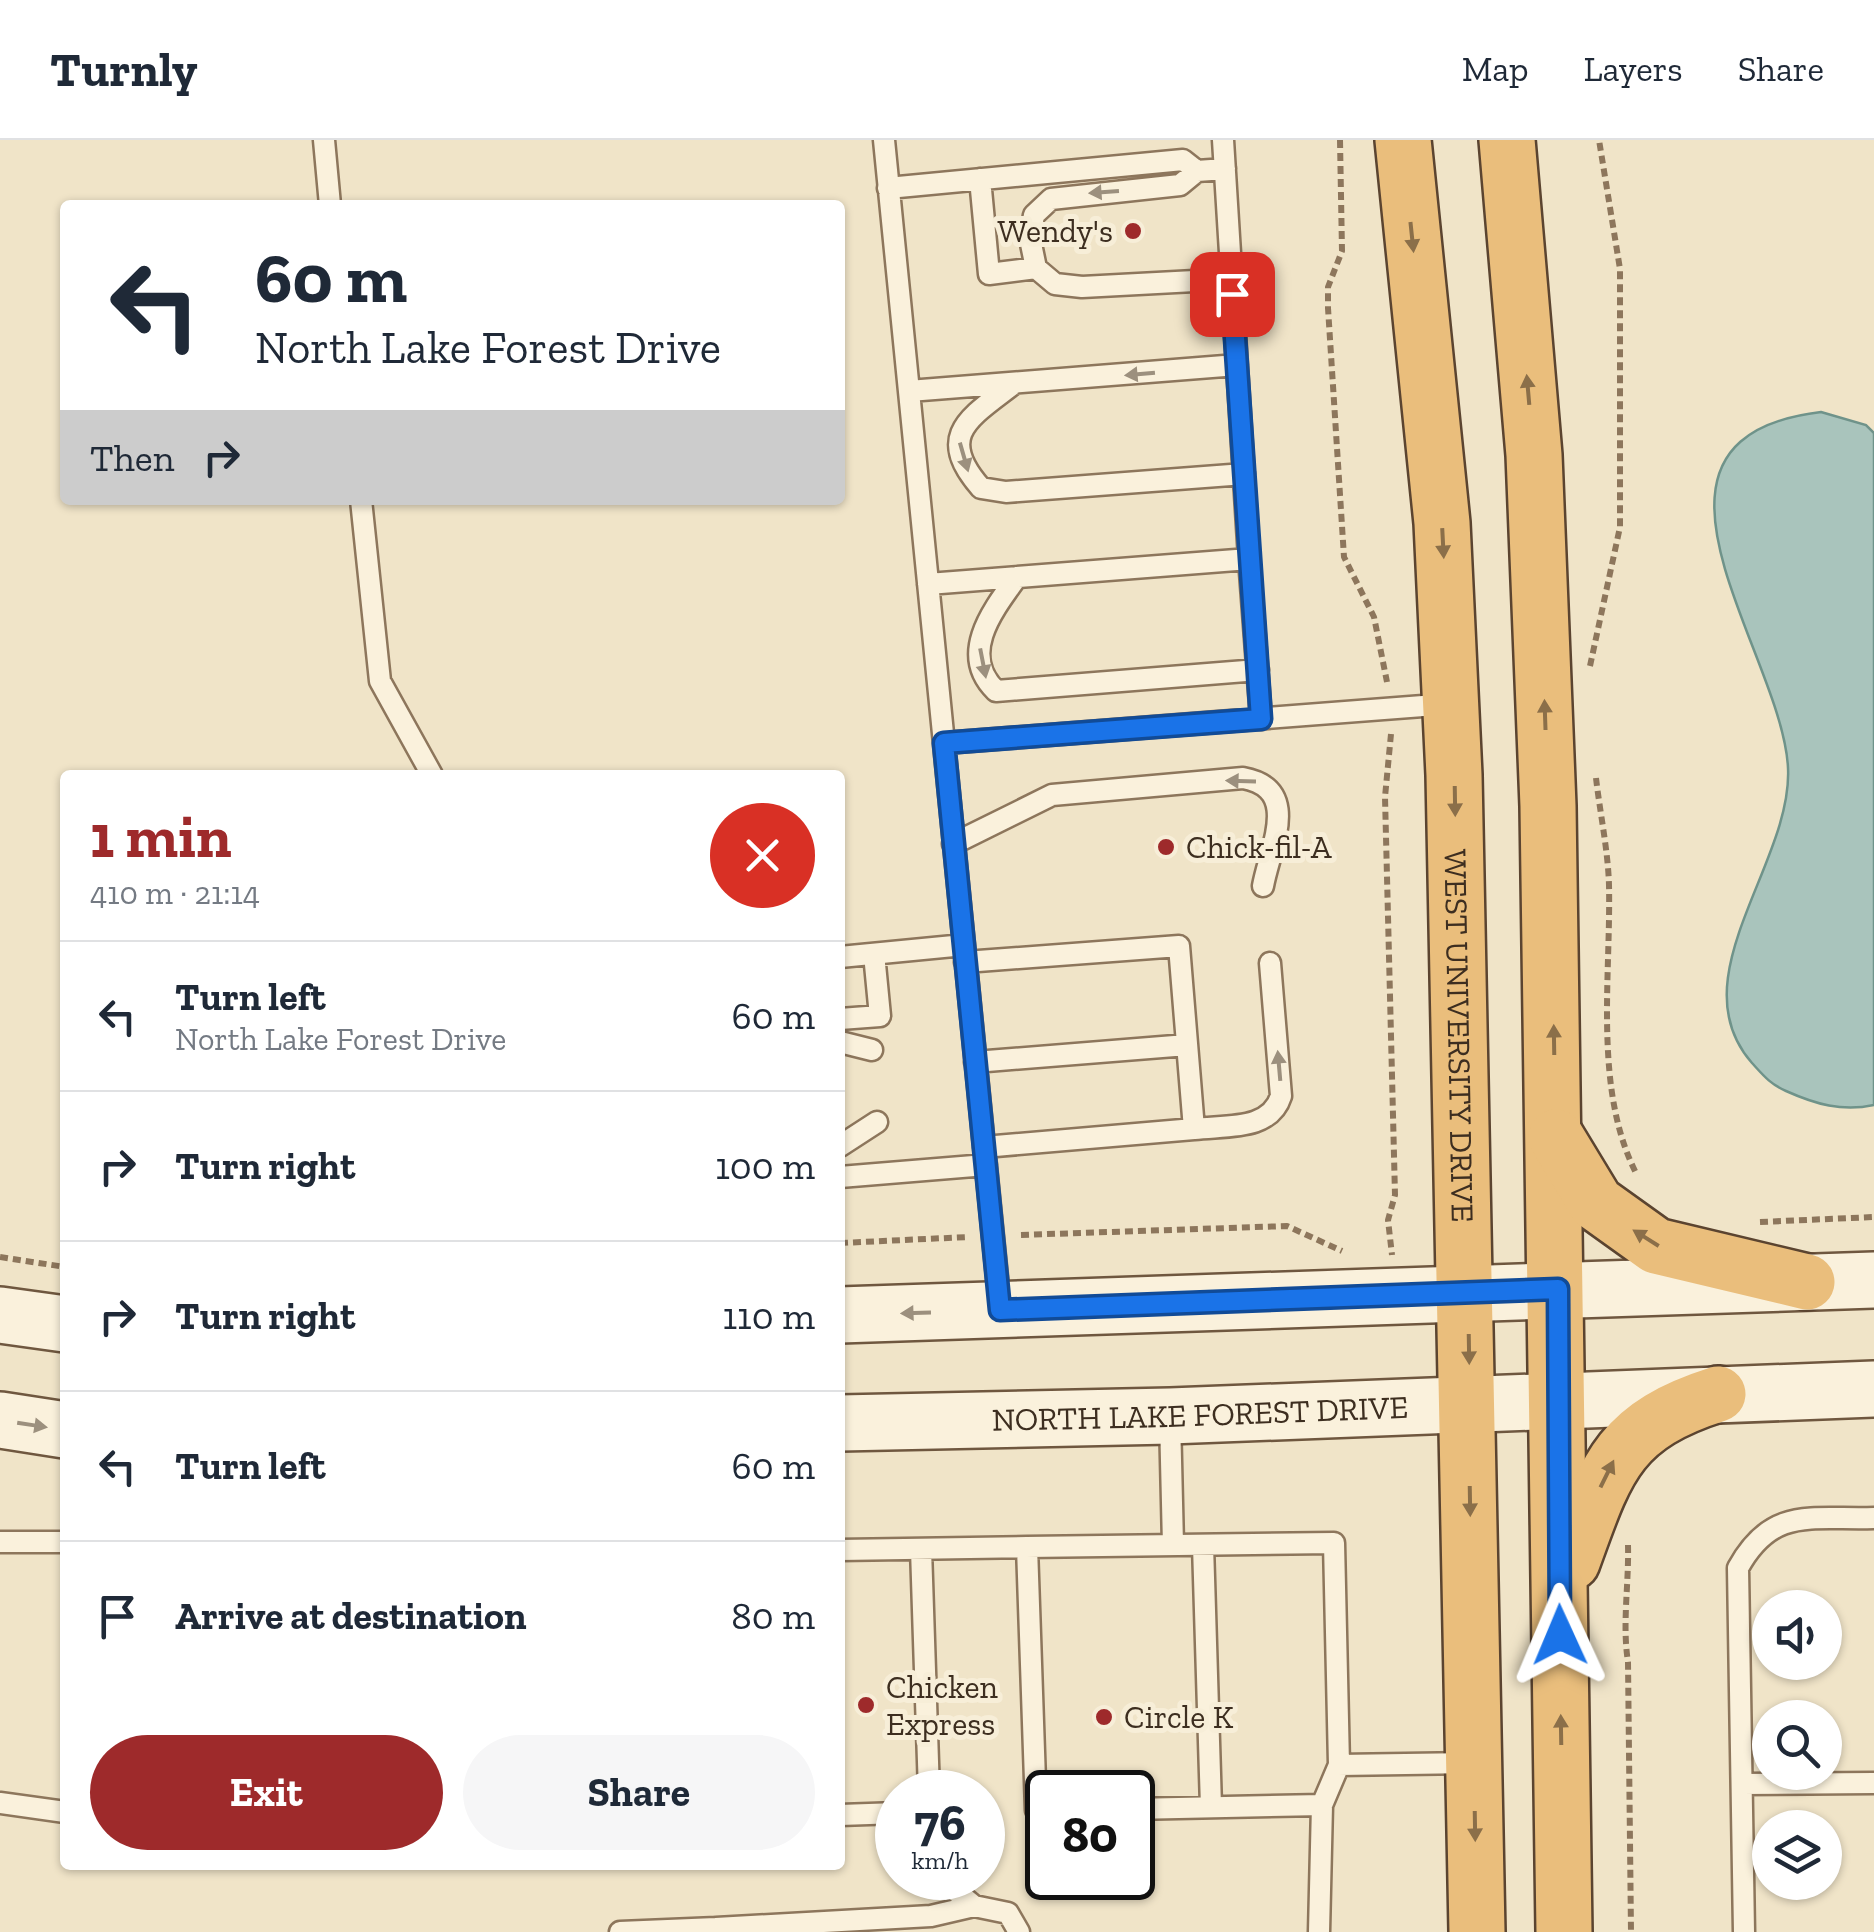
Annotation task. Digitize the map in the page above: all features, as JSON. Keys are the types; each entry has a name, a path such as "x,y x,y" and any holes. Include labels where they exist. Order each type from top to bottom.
{"highway":[{"name":"WEST UNIVERSITY DRIVE","path":"1402,140 1442,523 1451,704 1468,1294 1477,1932"},
{"path":"1508,140 1538,543 1556,1137 1564,1932"},
{"path":"1556,1137 1596,1203 1656,1246 1807,1282"},
{"path":"1560,1598 1614,1459 1645,1425 1676,1408 1718,1394"}],"main road":[{"path":"845,1315 1874,1280"},
{"path":"0,1315 60,1323"},
{"name":"NORTH LAKE FOREST DRIVE","path":"845,1423 1170,1416 1874,1388"},
{"path":"0,1420 60,1429"}],"lane":[{"path":"324,140 330,200"},
{"path":"884,140 1000,1310"},
{"path":"1223,140 1261,719"},
{"path":"888,188 1183,160 1196,171"},
{"path":"1225,169 1196,171 1180,185 1052,200 1034,215 1030,239 1036,268 1056,284 1082,287 1232,279"},
{"path":"980,179 989,274 1036,268"},
{"path":"909,391 1237,365"},
{"path":"1012,385 965,420 960,434 961,463 981,488 1006,492 1244,474"},
{"path":"362,505 380,681 429,770"},
{"path":"928,584 1249,559"},
{"path":"1016,577 988,618 980,638 982,672 996,691 1258,670"},
{"path":"944,743 1451,704"},
{"path":"954,844 1052,795 1243,778 1263,782 1274,794 1276,847 1263,886"},
{"path":"845,957 1179,946 1194,1129"},
{"path":"845,1019 880,1016 874,954"},
{"path":"845,1177 1266,1121 1276,1113 1281,1096 1270,963"},
{"path":"845,1043 872,1050"},
{"path":"975,1062 1188,1045"},
{"path":"845,1143 878,1122"},
{"path":"1170,1416 1173,1545"},
{"path":"1744,1932 1738,1568 1755,1538 1786,1521 1874,1518"},
{"path":"0,1542 60,1542"},
{"path":"845,1550 1334,1542 1339,1765 1322,1806 1318,1932"},
{"path":"1202,1545 1211,1807"},
{"path":"1027,1547 1035,1770"},
{"path":"920,1549 928,1770"},
{"path":"1339,1765 1474,1763"},
{"path":"1742,1784 1874,1783"},
{"path":"0,1803 60,1811"},
{"path":"1155,1808 1322,1806"},
{"path":"845,1815 875,1814"},
{"path":"967,1900 974,1906"},
{"path":"620,1932 930,1916 974,1906 1008,1913 1019,1932"}],"path":[{"path":"1588,674 1620,527 1620,269 1599,140"},
{"path":"1594,768 1609,880 1610,1058 1622,1146 1644,1186"},
{"path":"1740,1224 1874,1216"},
{"path":"845,1242 1287,1226 1354,1258"},
{"path":"1373,1257 1392,1256"},
{"path":"0,1257 60,1266"},
{"path":"1628,1532 1629,1608 1623,1634 1628,1662 1631,1932"}],"water":[{"path":"1821,412 1866,425 1874,433 1874,1105 1851,1108 1807,1100 1767,1079 1732,1030 1727,994 1732,957 1785,804 1788,768 1779,721 1722,557 1714,506 1724,462 1757,430"}],"place":[{"name":"Wendy's","path":"1133,231"},
{"name":"Chick-fil-A","path":"1166,847"},
{"name":"Chicken Express","path":"866,1705"},
{"name":"Circle K","path":"1104,1717"}],"route":[{"path":"1232,294 1261,719 944,743 1000,1310 1558,1289 1560,1635"}]}
